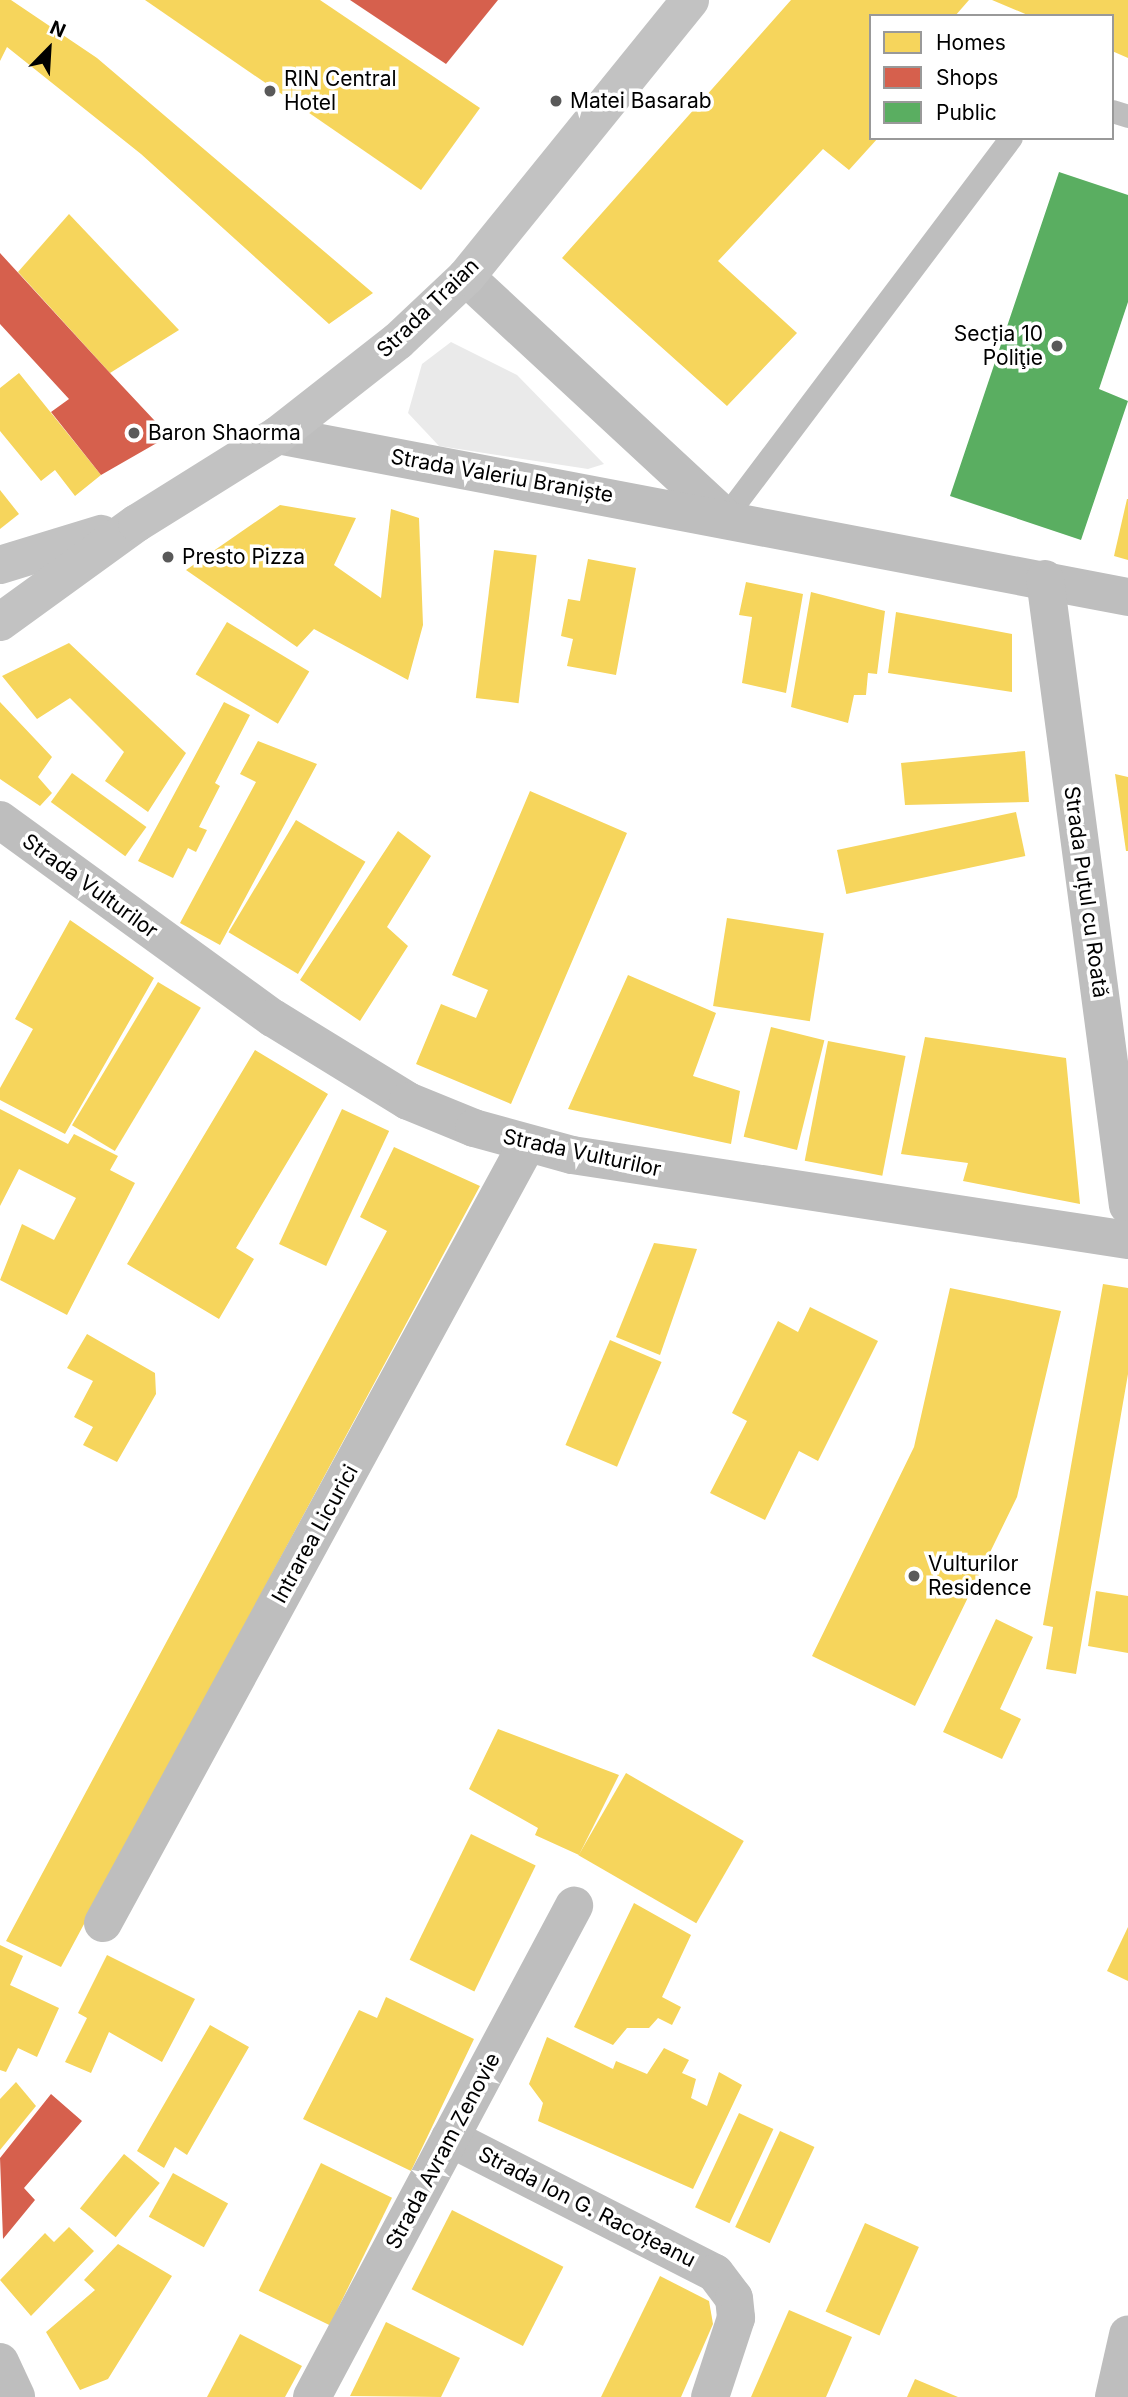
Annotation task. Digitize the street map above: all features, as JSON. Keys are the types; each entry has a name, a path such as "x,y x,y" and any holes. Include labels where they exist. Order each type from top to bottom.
{"street":[{"name":"Strada Traian","path":"0,622 137,523 278,435 340,389 466,277 690,0"},
{"path":"466,277 725,517"},
{"name":"Strada Valeriu Braniște","path":"278,435 725,517 1128,597"},
{"name":"Strada Traian","path":"0,565 137,523"},
{"name":"Strada Puțul cu Roată","path":"1045,579 1128,1206"},
{"name":"Strada Vulturilor","path":"0,820 353,1069 408,1101 526,1146 1128,1240"},
{"name":"Intrarea Licurici","path":"103,1923 526,1146"},
{"name":"Strada Avram Zenovie","path":"312,2397 574,1906"},
{"name":"Strada Ion G. Racoțeanu","path":"450,2138 715,2273 734,2298 736,2318 710,2397"},
{"path":"1114,2397 1128,2335"},
{"path":"0,2362 16,2397"}],"lane":[{"path":"725,517 1009,140"}],"shaded area":[{"path":"451,342 517,375 604,464 588,469 439,446 408,413 422,364"}],"building: Homes":[{"path":"0,0 11,0 97,58 373,293 329,324 141,154 7,47 0,61"},
{"path":"145,0 320,0 480,108 421,190"},
{"path":"791,0 969,0 957,14 869,14 869,140 876,140 849,170 823,149 718,261 797,333 727,406 562,258"},
{"path":"992,0 1128,0 1128,58 1114,52 1114,14 1025,14"},
{"path":"69,214 179,330 110,373 18,272"},
{"path":"19,373 101,475 75,496 55,470 41,481 0,431 0,388"},
{"path":"0,490 19,514 0,529"},
{"path":"1128,499 1128,560 1114,556"},
{"path":"280,505 356,518 334,565 381,598 391,509 419,518 423,625 408,680 314,629 297,647 186,570"},
{"path":"494,550 537,555 519,703 476,698"},
{"path":"588,559 636,568 616,675 567,666 573,639 561,636 568,599 580,601"},
{"path":"746,582 803,594 786,693 742,683 752,617 739,615"},
{"path":"811,592 885,611 877,674 868,673 866,695 854,695 848,723 791,707"},
{"path":"896,612 1012,634 1012,692 888,673"},
{"path":"227,622 309,671 278,724 196,674"},
{"path":"69,643 186,753 148,812 105,781 124,752 70,698 37,719 2,676"},
{"path":"0,702 52,757 38,777 52,793 40,806 0,779"},
{"path":"224,702 250,715 215,783 220,786 199,827 207,830 196,852 188,848 173,878 138,861"},
{"path":"258,741 317,764 220,945 180,923 256,782 240,774"},
{"path":"1025,751 1029,802 905,805 901,763"},
{"path":"72,773 146,827 125,856 51,802"},
{"path":"1115,774 1128,777 1128,851 1126,851"},
{"path":"530,791 627,833 511,1104 416,1064 441,1004 476,1018 488,990 452,975"},
{"path":"1016,812 1025,856 846,894 837,850"},
{"path":"296,820 365,862 298,974 229,932"},
{"path":"398,831 431,856 387,927 408,946 360,1021 300,980"},
{"path":"727,918 824,933 810,1021 713,1006"},
{"path":"70,920 154,978 65,1134 0,1100 0,1088 33,1029 15,1019"},
{"path":"628,975 716,1013 693,1076 740,1091 731,1144 568,1109"},
{"path":"158,982 201,1008 115,1151 72,1125"},
{"path":"771,1027 824,1040 797,1150 744,1137"},
{"path":"925,1037 1066,1058 1080,1204 963,1181 968,1163 901,1154"},
{"path":"828,1041 906,1056 882,1176 805,1161"},
{"path":"255,1050 328,1094 236,1248 254,1259 219,1319 127,1264"},
{"path":"0,1109 68,1144 74,1134 118,1156 110,1170 135,1183 67,1315 0,1280 22,1224 54,1240 76,1198 19,1169 0,1206"},
{"path":"342,1109 389,1131 326,1266 279,1244"},
{"path":"394,1147 480,1186 61,1967 6,1941 387,1231 360,1217"},
{"path":"654,1243 697,1249 660,1355 616,1337"},
{"path":"1103,1284 1128,1288 1128,1374 1076,1674 1046,1669 1053,1627 1043,1625"},
{"name":"Vulturilor Residence","path":"950,1288 1061,1311 1017,1497 915,1706 812,1656 914,1447"},
{"path":"810,1307 878,1341 818,1461 799,1451 765,1520 710,1493 747,1421 732,1413 778,1321 798,1332"},
{"path":"87,1334 155,1373 156,1394 117,1462 83,1445 93,1427 74,1417 93,1381 67,1368"},
{"path":"610,1340 662,1362 617,1467 565,1445"},
{"path":"1096,1591 1128,1596 1128,1653 1088,1646"},
{"path":"996,1619 1033,1637 1000,1709 1021,1719 1002,1759 943,1732"},
{"path":"498,1729 619,1775 579,1855 535,1835 538,1828 469,1789"},
{"path":"626,1773 744,1841 696,1923 578,1855"},
{"path":"471,1834 536,1866 474,1991 410,1960"},
{"path":"634,1903 691,1935 662,1997 681,2007 672,2025 658,2018 649,2028 627,2028 613,2045 574,2027"},
{"path":"1128,1927 1128,1981 1107,1971"},
{"path":"0,1945 23,1956 10,1985 59,2008 37,2057 18,2048 6,2072 0,2070"},
{"path":"107,1955 195,1999 162,2062 109,2032 91,2073 65,2062 87,2018 78,2013"},
{"path":"386,1997 474,2039 411,2171 303,2119 359,2010 377,2018"},
{"path":"210,2025 249,2047 187,2155 175,2147 164,2168 137,2151"},
{"path":"547,2037 613,2069 616,2061 647,2074 664,2048 689,2060 682,2073 696,2079 691,2098 707,2106 719,2072 742,2085 693,2189 538,2121 543,2103 529,2084"},
{"path":"16,2082 36,2106 0,2150 0,2099"},
{"path":"739,2113 773,2129 729,2223 695,2207"},
{"path":"780,2131 814,2147 770,2243 735,2227"},
{"path":"124,2154 160,2183 116,2237 80,2208"},
{"path":"321,2163 392,2198 330,2325 259,2291"},
{"path":"173,2173 228,2204 204,2247 149,2217"},
{"path":"452,2210 563,2267 523,2346 412,2289"},
{"path":"865,2223 919,2247 879,2336 826,2312"},
{"path":"69,2227 94,2251 31,2316 0,2280 45,2233 54,2242"},
{"path":"118,2244 172,2276 108,2379 80,2390 46,2332 95,2290 84,2280"},
{"path":"660,2276 709,2301 713,2324 681,2397 601,2397"},
{"path":"789,2310 852,2337 826,2397 751,2397"},
{"path":"386,2322 460,2358 441,2397 350,2396"},
{"path":"240,2334 302,2366 285,2397 207,2397"},
{"path":"915,2379 958,2397 907,2397"}],"building: Shops":[{"path":"350,0 498,0 446,64"},
{"path":"0,253 169,436 101,475 51,412 69,399 0,324"},
{"path":"51,2094 82,2121 24,2188 35,2200 3,2239 0,2158"}],"building: Public":[{"name":"Secția 10 Poliţie","path":"1059,172 1128,195 1128,302 1099,389 1128,401 1081,540 950,496"}],"place":[{"name":"RIN Central Hotel","path":"270,91"},
{"name":"Matei Basarab","path":"556,101"},
{"name":"Secția 10 Poliţie","path":"1057,346"},
{"name":"Baron Shaorma","path":"134,433"},
{"name":"Presto Pizza","path":"168,557"},
{"name":"Vulturilor Residence","path":"914,1576"}]}
